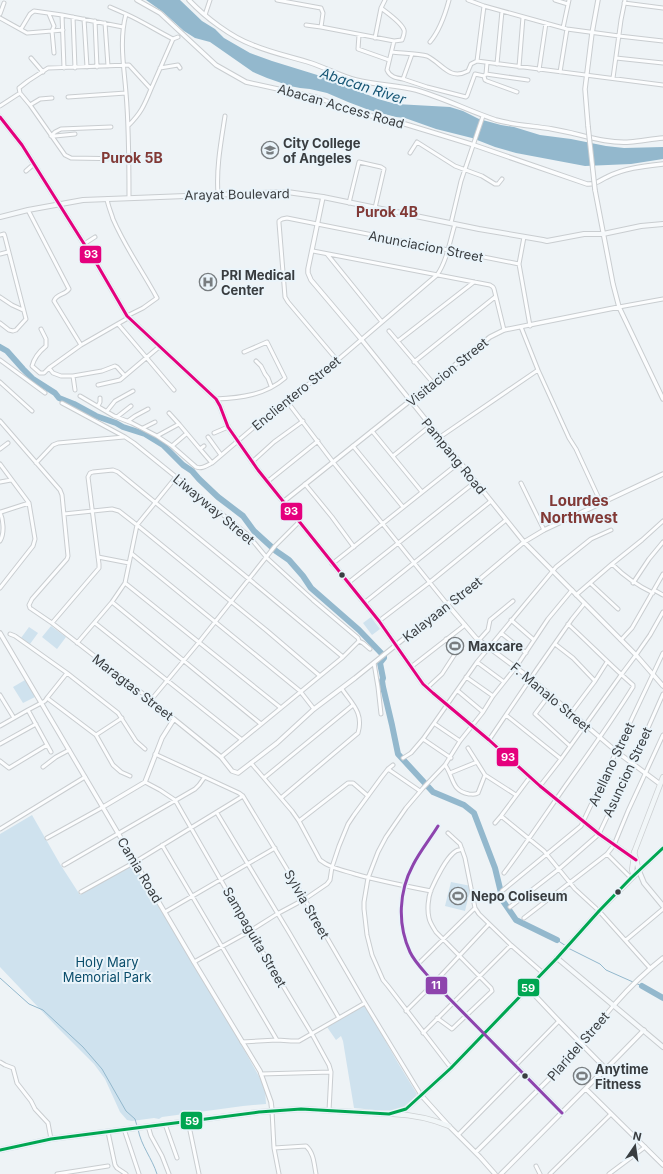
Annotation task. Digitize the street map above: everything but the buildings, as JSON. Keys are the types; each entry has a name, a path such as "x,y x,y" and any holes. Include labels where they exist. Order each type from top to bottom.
{"main road":[{"path":"0,117 22,145 98,266 127,317 216,400 228,426 252,462 379,621 427,688 489,740 540,786 599,834 635,859"},
{"name":"Arayat Boulevard","path":"0,217 28,210 83,200 287,192 547,241 584,234 603,234 641,226 663,224"},
{"path":"663,777 634,852 644,883 663,908"},
{"path":"632,877 635,859"},
{"path":"389,1114 406,1109 451,1068 557,958 599,911 639,871"},
{"path":"632,877 644,883"},
{"path":"557,958 663,1047"},
{"path":"0,1150 51,1139 188,1121 297,1109 404,1115 432,1119 449,1126"}],"street":[{"name":"Abacan Access Road","path":"137,0 160,13 216,65 246,82 319,98 351,110 474,144 590,184 596,183 618,172 663,164"},
{"path":"189,0 205,15 232,34 252,45 312,63 355,80 400,87 432,95 483,117 557,130 596,139 615,142 629,142 663,138"},
{"path":"205,15 210,0"},
{"path":"277,0 321,8 323,13 321,27"},
{"path":"375,38 380,8 385,0"},
{"path":"430,42 435,37 443,22 450,0"},
{"path":"468,0 484,6 565,28 592,33 663,41"},
{"path":"555,0 569,2 560,72"},
{"path":"598,0 585,89 595,190 613,284 620,307 663,399"},
{"path":"612,78 625,2 663,8"},
{"path":"0,14 4,3"},
{"path":"392,52 427,56 455,75 468,71 471,64 477,60 484,6"},
{"path":"110,7 140,20 173,39"},
{"path":"306,25 394,41 402,40 404,30 398,22 380,8"},
{"path":"21,29 30,14 34,11 123,27"},
{"path":"497,64 502,11"},
{"path":"49,14 54,26 52,31 54,53"},
{"path":"126,14 123,27 123,66 128,126 129,198"},
{"path":"62,15 64,68"},
{"path":"73,17 75,68"},
{"path":"520,67 523,17"},
{"path":"0,18 27,33 62,30"},
{"path":"84,19 87,67"},
{"path":"95,21 97,67"},
{"path":"105,23 108,66"},
{"path":"539,70 546,23"},
{"path":"359,35 358,49 390,60"},
{"path":"128,126 138,116 143,108 173,39 178,37"},
{"path":"394,41 387,68 390,75 427,87 466,97 474,75 528,80"},
{"path":"403,79 412,54"},
{"path":"31,58 42,72"},
{"path":"616,58 663,63"},
{"path":"477,60 487,63 539,70 663,85"},
{"path":"487,63 485,80 518,92"},
{"path":"160,68 178,65 180,68"},
{"path":"129,159 71,158 65,155 52,135 20,93 19,88 48,68 131,66 151,89"},
{"path":"0,106 20,93"},
{"path":"68,97 126,93"},
{"path":"30,105 40,99 52,98"},
{"path":"218,194 217,174 225,116"},
{"path":"474,144 483,117"},
{"path":"52,135 61,129 110,127"},
{"path":"52,135 75,134"},
{"path":"410,153 416,142 455,166 482,176 497,184 500,183 502,179"},
{"name":"Enclientero Street","path":"212,463 286,400 310,383 437,275 441,269 447,250 461,181 474,144"},
{"path":"349,203 360,162 384,169 375,208"},
{"path":"26,170 34,164"},
{"path":"41,329 46,339 46,346 40,350 32,366 42,374 82,345 118,324 157,298 117,228 108,205 107,198"},
{"name":"Pampang Road","path":"323,198 308,269 311,280 361,339 524,542 552,572 572,590 584,604 636,655 663,686"},
{"path":"28,210 69,290 56,297 54,301 82,345"},
{"name":"Anunciacion Street","path":"337,360 285,297 279,221 282,218 519,264"},
{"path":"0,235 4,234 26,319 16,330 13,331 9,330 0,323"},
{"path":"84,244 95,237"},
{"path":"524,237 519,264 530,326"},
{"path":"313,251 492,286 504,330"},
{"path":"0,254 8,252"},
{"path":"327,254 382,322"},
{"path":"398,341 474,282"},
{"path":"0,296 12,305 23,310"},
{"path":"414,362 495,297"},
{"name":"Visitacion Street","path":"283,502 494,334 504,330 521,328 663,299"},
{"path":"118,324 174,390"},
{"path":"521,328 538,370 569,438 576,448 601,503"},
{"path":"389,331 433,383"},
{"path":"216,400 244,397 279,383 285,378 268,342 244,352"},
{"path":"98,386 120,380 158,347"},
{"path":"0,360 45,393"},
{"path":"256,361 261,366 271,386"},
{"path":"49,368 57,376 73,376 102,371 117,366 125,376"},
{"path":"440,437 538,370"},
{"path":"73,376 75,390"},
{"path":"0,382 32,411"},
{"path":"106,411 115,401 133,391"},
{"path":"80,396 117,417 143,428 157,436 172,446 198,468 202,468 212,463 169,413"},
{"path":"98,406 100,398"},
{"path":"286,400 318,440 333,462 447,604"},
{"name":"Liwayway Street","path":"62,403 125,437 176,477 254,540 267,558 358,638 359,641 370,649"},
{"path":"117,417 130,406"},
{"path":"128,421 148,409"},
{"path":"252,462 274,442 303,421"},
{"path":"0,422 61,492 64,514 115,509 137,525 266,630 320,676"},
{"path":"143,428 155,422"},
{"path":"157,436 179,424"},
{"path":"214,433 228,426"},
{"path":"393,456 430,426"},
{"path":"372,431 422,492"},
{"path":"172,446 186,434"},
{"path":"36,463 54,445 58,443 125,437"},
{"path":"208,437 221,455"},
{"path":"267,482 318,440"},
{"path":"0,448 8,443"},
{"path":"200,449 204,446"},
{"path":"353,446 403,507"},
{"path":"332,564 460,462"},
{"path":"0,464 29,503 34,543 1,586"},
{"path":"52,623 97,572 99,566 88,477 90,473 93,472 116,471 250,579 343,657"},
{"name":"Kalayaan Street","path":"238,773 277,743 314,710 474,584 524,542 544,530 663,474"},
{"path":"77,643 112,602 125,583 137,525 176,477"},
{"path":"0,482 11,480"},
{"path":"348,583 475,482"},
{"path":"521,483 544,530"},
{"path":"305,484 354,547"},
{"path":"364,603 490,501"},
{"path":"0,540 3,535 3,531 0,512 29,503"},
{"name":"Maragtas Street","path":"64,514 68,554 67,559 30,601 30,608 52,623 151,700 221,758 232,771 238,773"},
{"path":"379,621 430,582 506,520"},
{"path":"576,595 663,521"},
{"path":"151,700 267,558 275,546 299,522"},
{"path":"404,758 411,753 435,724 477,662 552,572 591,539 611,530"},
{"path":"633,583 649,559 663,542"},
{"path":"132,554 300,691 314,710"},
{"path":"98,557 129,563"},
{"path":"612,564 633,583 663,595"},
{"path":"621,640 632,628 663,574"},
{"path":"125,583 200,641 281,708"},
{"path":"590,583 618,609"},
{"path":"451,1068 383,980 372,955 367,935 364,909 368,878 378,852 386,837 406,808 451,758 460,741 516,667 548,619 572,590"},
{"path":"479,640 488,630 490,620 512,601"},
{"path":"112,602 261,724"},
{"name":"F. Manalo Street","path":"447,604 476,638 530,678 617,752 633,762 661,785"},
{"path":"489,740 530,678 584,604"},
{"path":"540,786 636,655 650,635 663,612"},
{"path":"511,620 534,640"},
{"path":"95,623 242,740"},
{"path":"504,873 530,839 617,713 633,687 633,685 568,624"},
{"path":"411,667 465,625"},
{"name":"Camia Road","path":"0,633 261,1074 271,1102 272,1111"},
{"path":"501,633 526,653"},
{"path":"10,634 67,673 118,713 136,741 145,749"},
{"path":"427,688 442,674 456,652 446,639"},
{"path":"221,758 300,691 343,657 359,641"},
{"path":"555,644 574,658 595,681"},
{"name":"Arellano Street","path":"502,891 547,855 584,822 663,653"},
{"path":"477,662 504,682"},
{"path":"571,713 607,662"},
{"path":"374,663 381,714"},
{"path":"0,726 42,703 67,673"},
{"path":"466,677 493,696"},
{"path":"281,798 358,734 360,719 359,713 342,689"},
{"path":"458,691 483,712"},
{"path":"550,694 535,714 570,746"},
{"name":"Asuncion Street","path":"510,906 559,869 599,834 663,694"},
{"path":"0,695 14,718"},
{"path":"47,698 96,735 113,765 121,772 130,776"},
{"path":"264,778 353,705"},
{"path":"28,710 51,752"},
{"path":"506,715 561,759"},
{"path":"96,735 122,718"},
{"path":"46,838 103,807 144,782 162,738 174,719"},
{"path":"0,744 36,724"},
{"path":"435,724 460,741"},
{"path":"524,918 607,854 614,845 663,735"},
{"path":"423,739 451,758"},
{"path":"0,761 9,768 48,745"},
{"path":"468,748 485,775 504,789 516,795"},
{"path":"43,767 56,757 70,750"},
{"path":"81,892 191,829 243,796 155,754"},
{"path":"450,773 477,762"},
{"path":"251,763 299,821 320,860 332,867 368,878 431,891"},
{"path":"194,962 305,899 327,884 330,880 332,867 348,824 388,769 393,765"},
{"path":"445,765 453,782 461,792 475,795 478,794 485,775"},
{"path":"388,769 420,791"},
{"path":"0,829 85,777"},
{"path":"495,823 502,816 530,777"},
{"path":"64,865 195,789 204,778"},
{"name":"Sampaguita Street","path":"144,782 175,800 250,931 312,1034 329,1065 331,1072 329,1111"},
{"path":"299,821 348,782 354,784 368,796"},
{"name":"Sylvia Street","path":"243,796 421,1095"},
{"path":"217,813 338,1018"},
{"path":"502,816 539,846 569,882 599,911 650,968"},
{"path":"438,826 412,866 401,903 401,920 410,952 434,983 562,1112"},
{"path":"448,833 458,842 462,849 475,908 511,945 543,972"},
{"path":"162,846 193,896 276,1040"},
{"path":"165,912 275,848"},
{"path":"639,871 663,848"},
{"path":"437,1018 452,1029 492,993 491,988 442,940 432,925 429,917 431,891 440,871 456,851 462,849"},
{"path":"607,854 632,877"},
{"path":"418,964 475,908"},
{"path":"626,940 663,908"},
{"path":"406,1011 489,924"},
{"path":"423,1033 511,945"},
{"name":"Plaridel Street","path":"476,1152 562,1066 630,987 663,958"},
{"path":"528,988 606,1069"},
{"path":"242,1042 276,1040 299,1041 365,1003"},
{"path":"515,1066 559,1021"},
{"path":"501,1174 644,1030"},
{"path":"0,1062 13,1068 17,1083 31,1101 35,1109 48,1123 51,1139"},
{"path":"458,1135 521,1071"},
{"path":"261,1074 331,1072"},
{"path":"586,1089 663,1165"},
{"path":"421,1095 495,1174"},
{"path":"272,1111 274,1148 279,1174"},
{"path":"550,1174 611,1114"},
{"path":"188,1121 199,1174"},
{"path":"165,1124 177,1158"},
{"path":"148,1126 151,1136 162,1156 169,1174"},
{"path":"124,1129 139,1174"},
{"path":"108,1132 117,1168 126,1174"},
{"path":"274,1148 306,1146 310,1149 312,1154 316,1174"},
{"path":"609,1174 645,1147"},
{"path":"57,1174 72,1173 108,1166"},
{"path":"536,1166 540,1174"}],"green space":[{"path":"371,617 380,629 372,635 363,623"},
{"path":"51,626 66,637 57,649 42,637"},
{"path":"29,627 38,633 30,644 21,638"},
{"path":"25,680 35,697 23,703 13,687"},
{"name":"Holy Mary Memorial Park","path":"32,815 60,864 80,895 133,864 228,1021 265,1087 266,1104 162,1117 159,1119 127,1120 120,1112 105,1079 94,1064 0,967 0,834"},
{"name":"Nepo Coliseum","path":"451,882 471,886 465,911 445,906"},
{"path":"365,1005 417,1094 406,1106 396,1110 354,1108 343,1041 341,1036 336,1040 327,1027"}],"water":[{"path":"146,0 180,0 202,21 215,29 224,38 250,53 327,78 378,99 396,104 450,107 463,111 479,119 540,135 624,148 663,147 663,159 631,164 585,166 516,153 405,118 369,110 327,93 290,86 253,72 210,42 195,38 184,31 163,12"}],"waterway":[{"path":"0,347 7,351 33,379 55,393 59,398 96,416 145,434 163,445 218,497 243,516 254,531 276,551 289,560 311,588 359,630 384,656 380,663 383,678 382,681 398,754 433,792 464,805 474,813 495,868 503,901 516,920 557,940"},
{"path":"557,940 566,946"},
{"path":"568,948 600,964 606,970 642,986"},
{"path":"0,978 29,1004 43,1010 83,1047 102,1069 126,1111 135,1119 137,1126"},
{"path":"642,986 663,998"},
{"path":"138,1129 139,1135 157,1174"}],"transit line":[{"name":"93","path":"0,117 22,145 98,266 127,316 216,399 228,427 258,470 379,621 423,684 540,786 599,834 636,860"},
{"name":"11","path":"438,826 408,875 402,897 401,908 403,930 410,952 434,983 562,1113"},
{"name":"59","path":"0,1150 51,1139 259,1112 301,1109 389,1114 406,1109 451,1068 557,958 599,911 663,848"}],"place":[{"name":"City College of Angeles","path":"270,150"},
{"name":"PRI Medical Center","path":"208,282"},
{"name":"Maxcare","path":"455,646"},
{"name":"Nepo Coliseum","path":"458,896"},
{"name":"Anytime Fitness","path":"582,1076"}],"district":[{"name":"Purok 5B","path":"132,158"},
{"name":"Purok 4B","path":"387,212"},
{"name":"Lourdes Northwest","path":"579,510"}],"water label":[{"name":"Abacan River","path":"363,86"}]}
